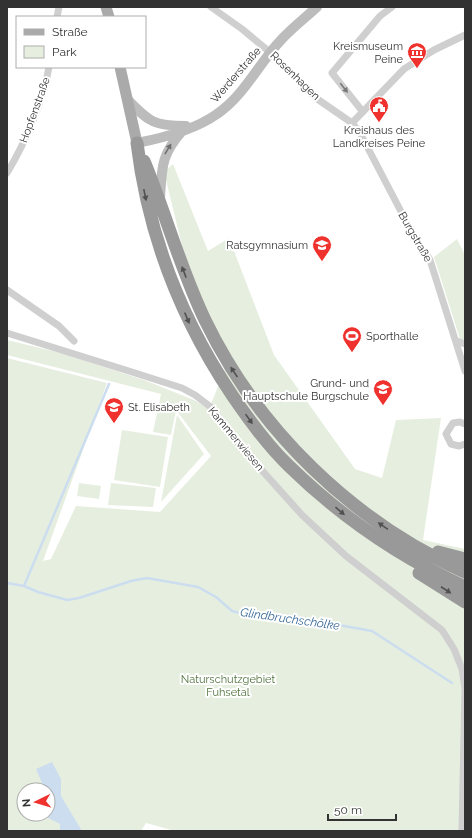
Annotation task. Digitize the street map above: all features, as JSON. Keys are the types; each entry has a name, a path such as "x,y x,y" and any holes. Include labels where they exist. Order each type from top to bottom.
{"highway":[{"path":"137,143 160,199 174,246 205,320 231,368 254,401 282,437 304,461 358,508 387,529 465,572"},
{"path":"137,143 147,206 158,245 192,328 219,375 251,423 288,465 350,519 409,558 465,587"},
{"path":"417,546 465,559"},
{"path":"409,558 417,571 465,602"}],"main road":[{"path":"120,68 137,143"}],"street":[{"name":"Rosenhagen","path":"211,7 242,28 271,53 313,96 352,123 359,131 371,152"},
{"name":"Werderstraße","path":"137,143 158,139 217,115 229,105 281,40 317,7"},
{"path":"363,112 332,73 380,16 392,7"},
{"path":"352,123 404,69 434,50 465,35"},
{"name":"Hopfenstraße","path":"7,173 20,152 47,81 49,68"},
{"path":"127,99 143,115 154,122 165,126 192,126"},
{"path":"160,199 162,166 165,154 183,130"},
{"name":"Burgstraße","path":"371,152 418,246 426,253 430,260 457,341 465,371"},
{"path":"7,290 59,326 74,340"},
{"name":"Kammerwiesen","path":"7,333 182,388 195,395 212,408 242,448 302,515 346,556 442,630 454,649 462,669 465,688 462,831"},
{"path":"457,341 465,344"},
{"path":"465,424 460,422 452,424 446,434 451,444 459,446 465,444"}],"green space":[{"name":"Naturschutzgebiet Fuhsetal","path":"173,164 208,251 229,238 274,355 355,469 382,478 396,420 441,418 423,540 465,549 465,831 175,831 146,823 141,831 7,831 7,358 107,383 43,561 51,559 76,506 160,512 211,456 176,410 171,435 153,432 161,394 7,355 7,340 61,353 144,380 194,400 209,409 229,359 190,278 164,172"},
{"path":"457,239 465,255 465,340 460,339 434,257"},
{"path":"177,415 204,454 161,502"},
{"path":"122,430 168,437 160,487 114,480"},
{"path":"79,483 101,486 99,499 77,496"},
{"path":"111,483 156,488 153,507 108,505"}],"water":[{"path":"52,762 61,779 61,796 82,831 60,831 60,824 56,822 56,782 42,782 36,769"}],"waterway":[{"path":"24,586 109,384"},
{"name":"Glindbruchschölke","path":"7,583 24,586 38,592 67,600 79,598 131,581 147,578 198,587 216,597 232,611 248,615 288,616 372,631 452,683"}],"place":[{"name":"Kreismuseum Peine","path":"417,69"},
{"name":"Kreishaus des Landkreises Peine","path":"379,123"},
{"name":"Ratsgymnasium","path":"322,262"},
{"name":"Sporthalle","path":"352,353"},
{"name":"Grund- und Hauptschule Burgschule","path":"383,406"},
{"name":"St. Elisabeth","path":"114,424"}]}
